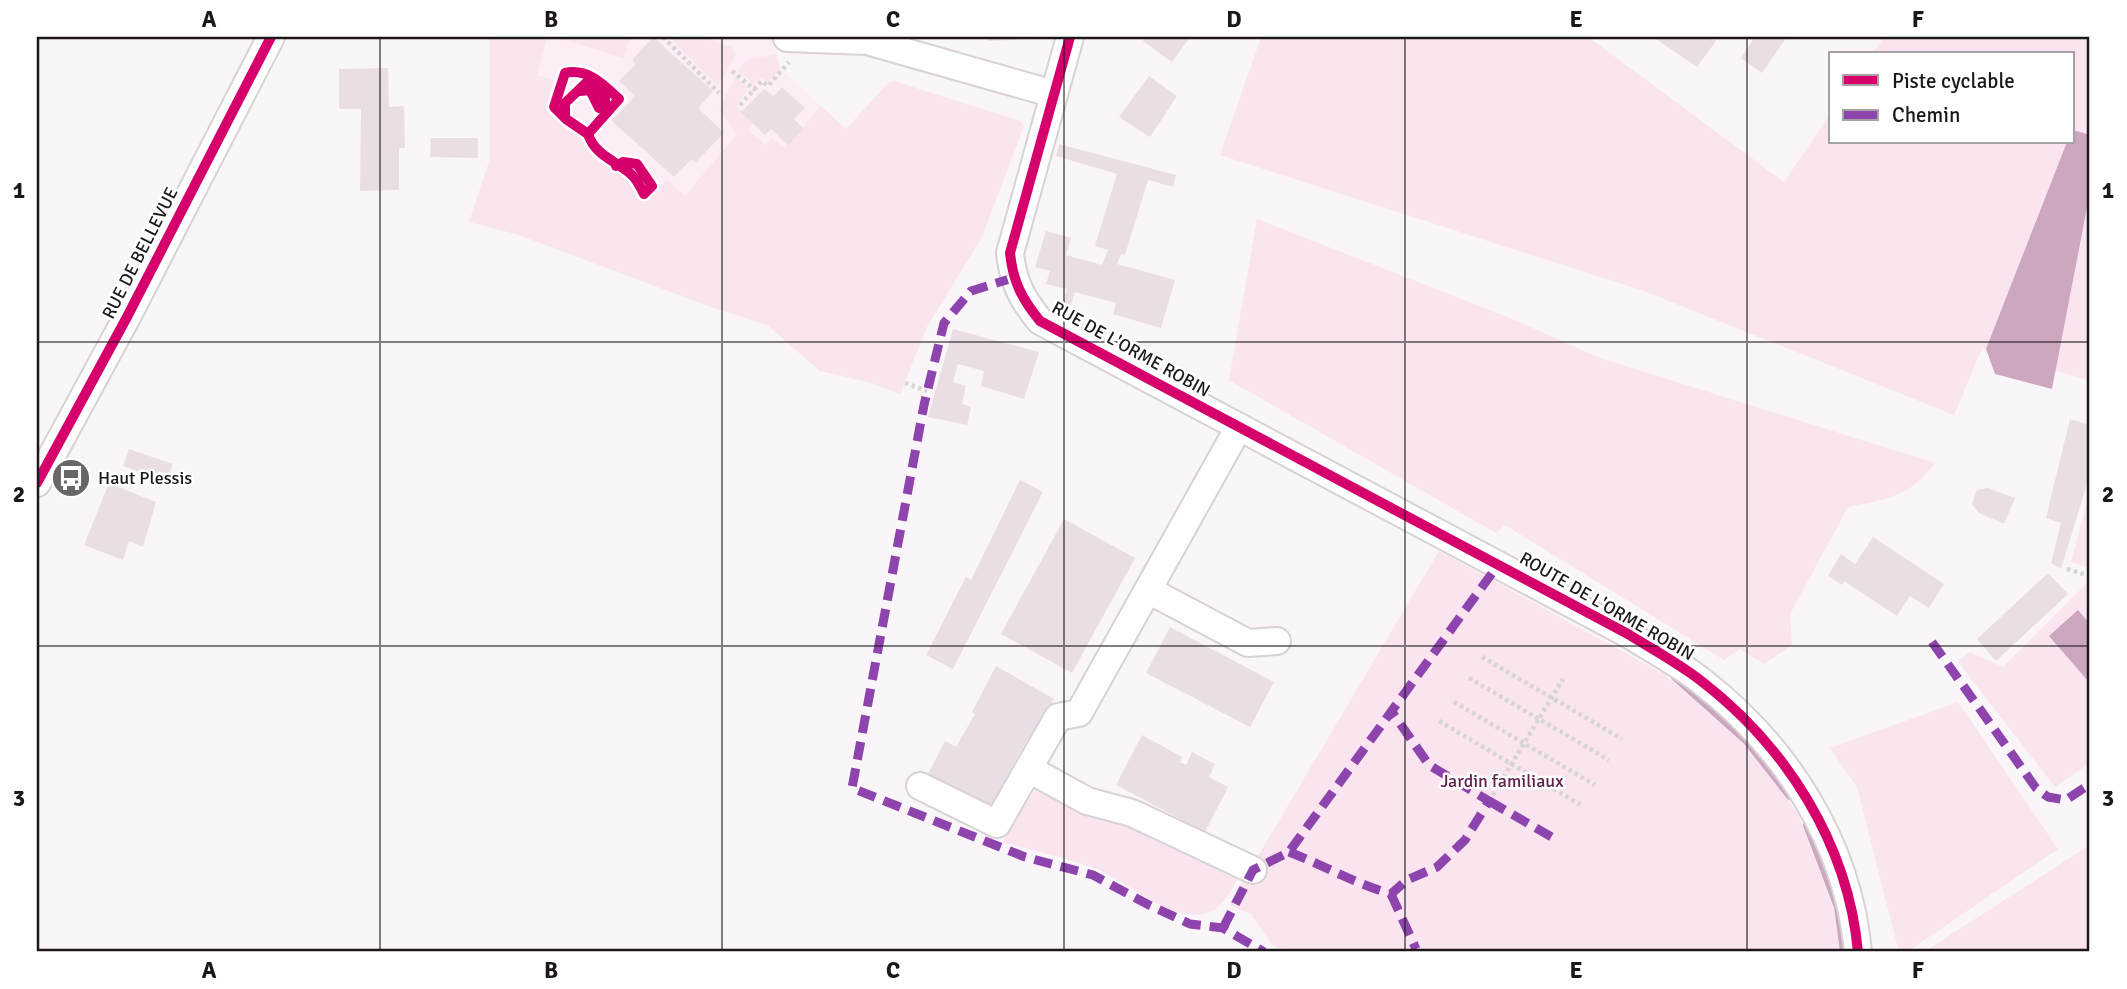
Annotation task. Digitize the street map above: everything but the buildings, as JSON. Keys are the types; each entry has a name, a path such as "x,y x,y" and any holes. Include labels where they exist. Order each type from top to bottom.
{"street":[{"name":"RUE DE BELLEVUE","path":"37,482 127,317 271,37"},
{"name":"RUE DE L'ORME ROBIN","path":"1070,37 1010,253 1013,278 1024,301 1040,321 1470,550"},
{"path":"797,39 867,41 1054,94"},
{"path":"920,786 997,824 1058,717 1079,713 1239,427"},
{"name":"ROUTE DE L'ORME ROBIN","path":"1470,550 1638,640 1700,679 1761,734 1811,801 1842,874 1856,928 1858,952"},
{"path":"1148,590 1248,643 1277,641"},
{"path":"1028,769 1087,801 1132,813 1253,870"}],"path":[{"path":"663,37 719,93"},
{"path":"740,105 762,81 768,86 797,39"},
{"path":"732,71 755,90"},
{"path":"905,383 927,391"},
{"path":"2067,569 2090,576"},
{"path":"1482,657 1622,739"},
{"path":"1469,678 1609,760"},
{"path":"1489,801 1563,679"},
{"path":"1454,702 1595,785"},
{"path":"1439,721 1581,805"}],"shaded area":[{"path":"490,37 776,37 777,66 846,129 775,207 516,234 469,222 490,159"},
{"path":"2074,130 2090,135 2090,192 2052,389 1995,374 1986,349 2066,144 2074,144"},
{"path":"2078,610 2090,624 2088,681 2049,636"}],"green space":[{"path":"490,37 547,37 537,75 557,82 549,110 648,200 667,179 685,196 737,134 719,110 735,77 747,86 747,91 736,105 752,123 748,130 765,145 772,138 785,148 821,106 846,129 888,83 894,81 1020,121 1024,126 982,237 927,327 900,394 868,382 820,371 767,325 708,306 516,234 469,222 490,159"},
{"path":"555,37 630,37 624,58"},
{"path":"674,37 702,37 733,48 735,56 718,86 674,42"},
{"path":"1261,37 1588,37 1784,182 1829,116 1829,144 2074,144 2074,52 1873,52 1884,37 2090,37 2090,381 1982,348 1954,415 1644,291 1220,155"},
{"path":"777,54 780,69 768,81 761,77 754,84 738,71 747,60"},
{"path":"1257,219 1510,318 1600,358 1935,463 1907,490 1886,499 1848,507 1790,614 1792,645 1764,664 1740,649 1724,660 1505,525 1496,533 1229,380"},
{"path":"2090,491 2090,568 2071,562"},
{"name":"Jardin familiaux","path":"1439,551 1662,673 1745,744 1798,814 1834,910 1840,952 1290,952 1273,946 1251,914 1229,905"},
{"path":"2090,580 2090,763 2055,787 1958,662 1970,652 2003,667"},
{"path":"1958,702 2058,849 1907,952 1899,952 1857,787 1830,748"},
{"path":"1039,783 1242,871 1220,905 1209,912 1195,915 1164,907 1091,867 1003,842"},
{"path":"2090,845 2090,952 1924,952"}],"waterway":[{"path":"1675,677 1747,741 1790,796"},
{"path":"1807,825 1838,907 1844,952"}],"marked path":[{"path":"1013,278 971,291 944,323 924,405 852,788 1025,857 1093,875 1190,924 1223,928 1264,952"},
{"path":"1223,928 1253,870 1289,852 1498,565"},
{"path":"1932,642 2036,788 2048,797 2066,800 2090,784"},
{"path":"1289,852 1391,894 1407,880 1437,867 1465,840 1489,801 1429,765 1392,712"},
{"path":"1489,801 1555,839"},
{"path":"1391,894 1416,949"}],"cycle path":[{"path":"37,483 127,317 271,37"},
{"path":"1070,37 1010,253 1019,290 1040,321 1628,634 1700,680 1760,735 1808,800 1841,873 1852,912 1858,952"},
{"path":"588,134 554,107 565,73 588,75 619,99 588,134 591,142 607,158 613,162 620,166 626,170 632,175 644,194 652,186 637,164 623,162 616,166"},
{"path":"565,116 565,103 586,83 591,83 605,96 605,105 599,108 590,90 580,91"}],"place":[{"name":"Haut Plessis","path":"71,478"}]}
